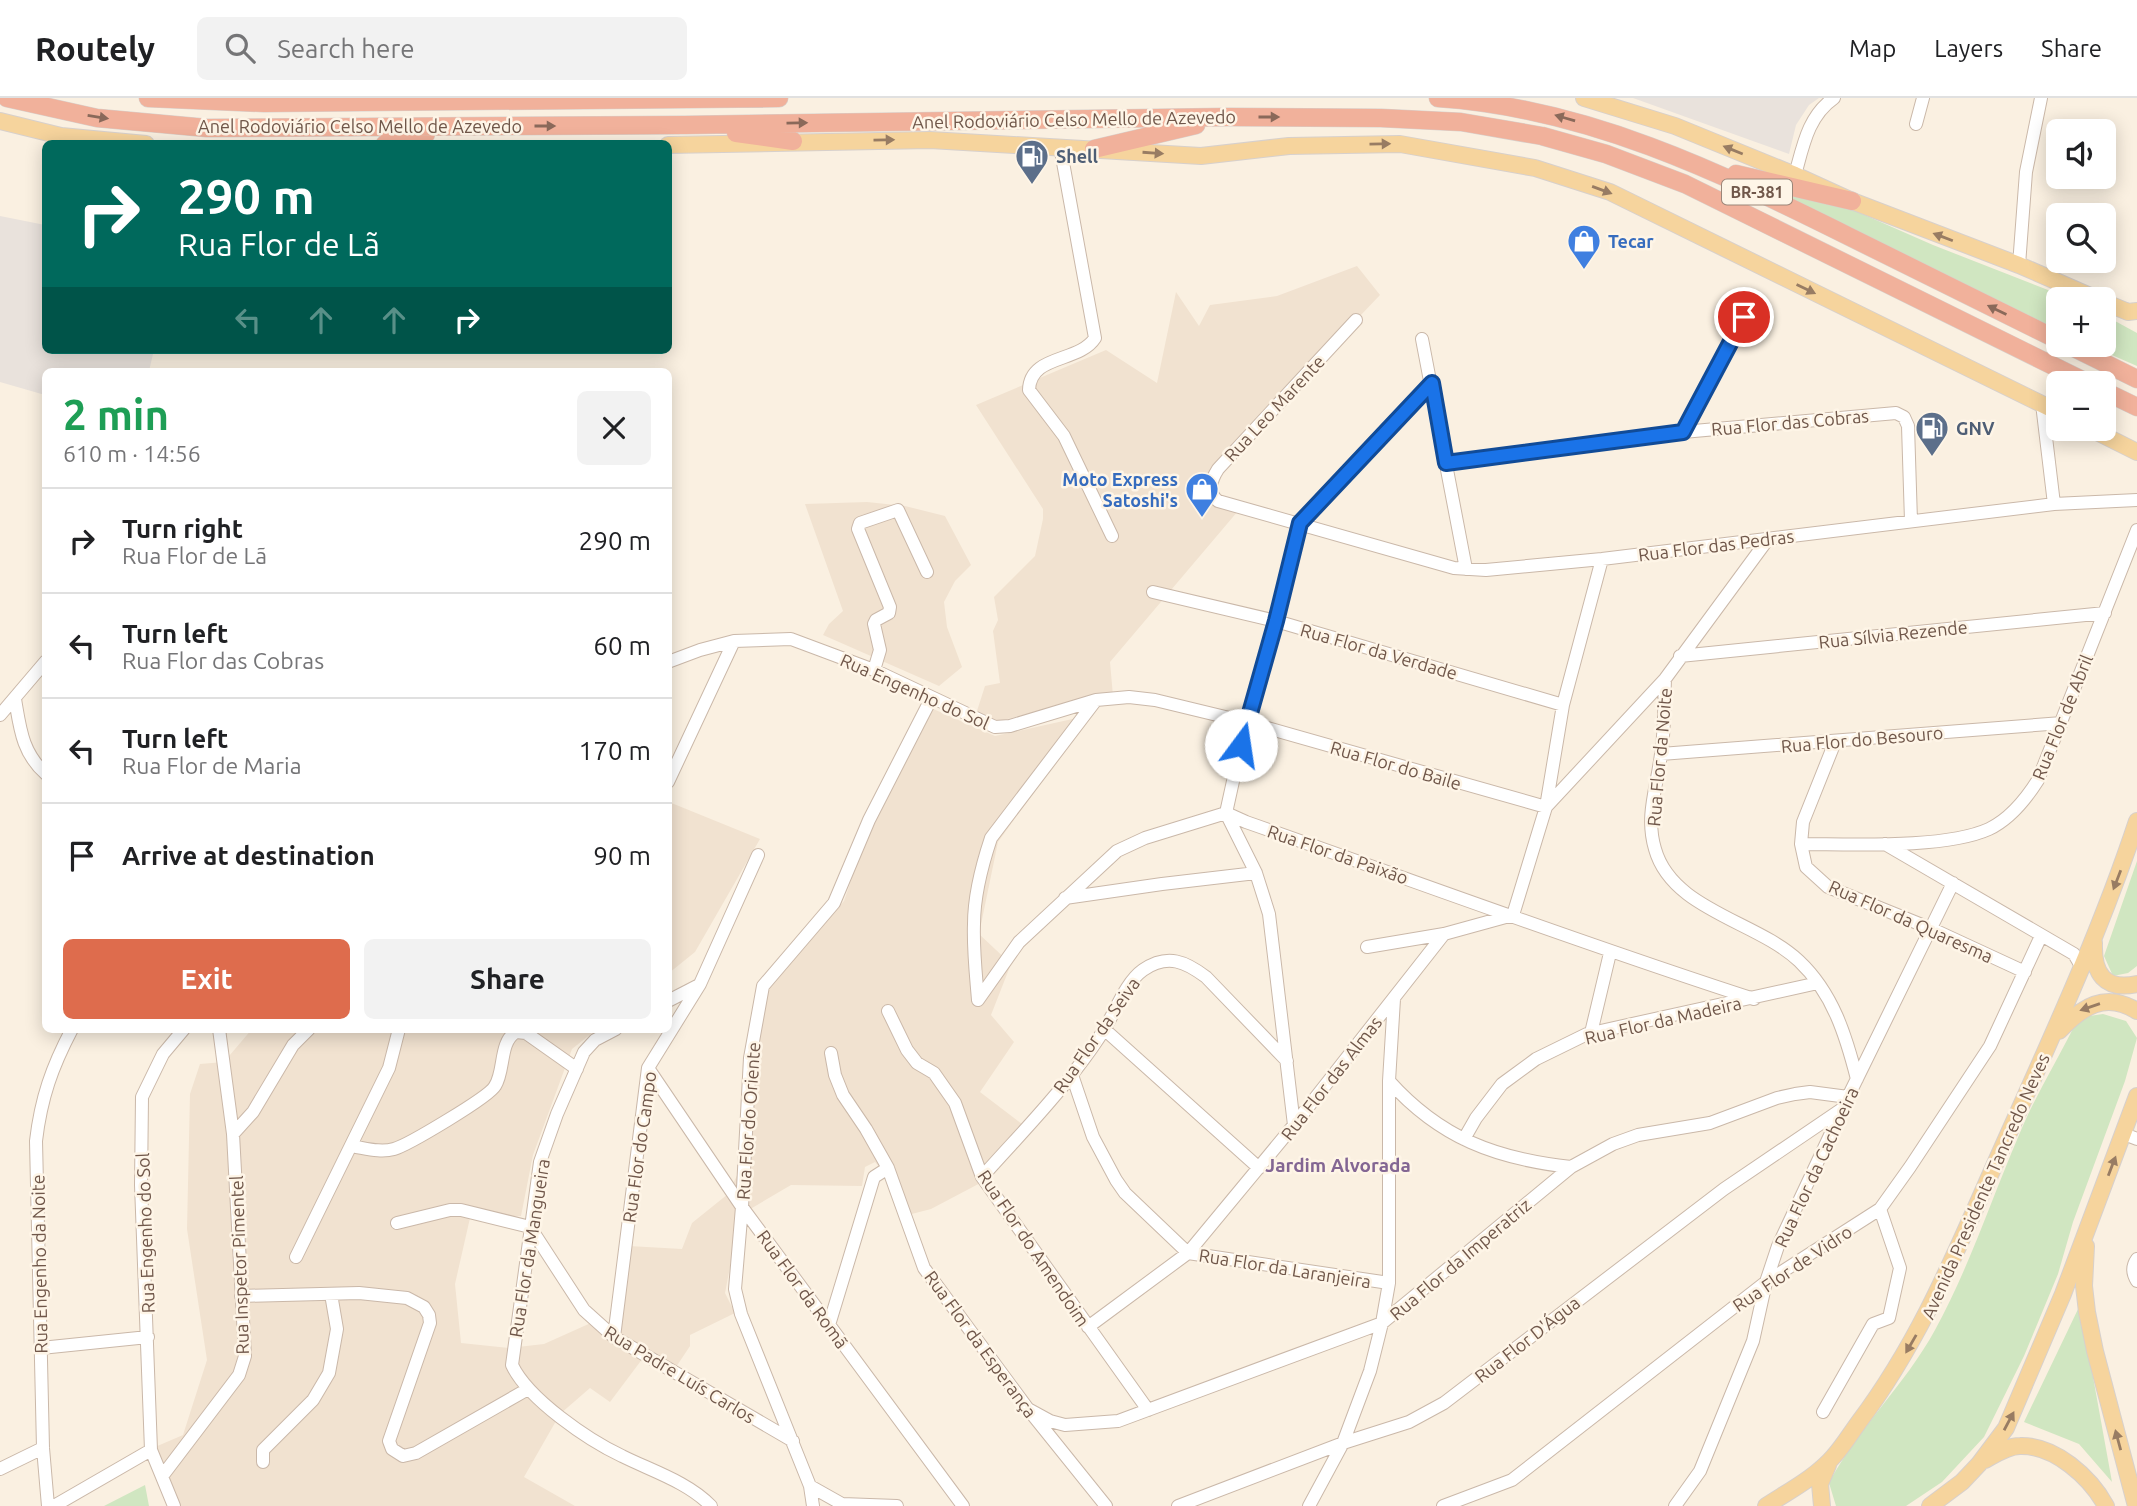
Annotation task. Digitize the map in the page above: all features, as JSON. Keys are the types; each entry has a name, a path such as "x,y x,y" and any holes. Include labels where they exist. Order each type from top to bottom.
{"highway":[{"name":"Anel Rodoviário Celso Mello de Azevedo","path":"7,98 97,118 207,128 685,125 1228,117 1381,118 1461,122 1542,136 1606,154 1685,184 2064,371"},
{"name":"Anel Rodoviário Celso Mello de Azevedo","path":"148,98 205,102 779,98"},
{"path":"299,98 323,101"},
{"name":"BR-381","path":"1438,98 1539,111 1616,134 1701,167 1797,210 2046,334"},
{"path":"1094,149 1228,117"},
{"path":"685,125 793,142"},
{"path":"401,140 457,126"},
{"path":"1701,167 1852,201"},
{"path":"2092,357 2135,378"}],"main road":[{"path":"1584,98 1675,127 2069,287"},
{"path":"0,121 61,136 104,140"},
{"name":"Anel Rodoviário Celso Mello de Azevedo","path":"672,145 930,140 1201,156 1289,146 1400,144 1535,168 1610,192 2046,406"},
{"path":"2116,307 2128,312 2137,311"},
{"path":"2115,441 2137,452"},
{"name":"Avenida Presidente Tancredo Neves","path":"1766,1506 1833,1457 1888,1383 1920,1329 1950,1268 2052,1038 2081,958 2094,937 2118,877 2137,821"},
{"path":"2094,937 2093,962 2104,978 2110,984 2137,984"},
{"path":"2052,1038 2074,1014 2092,1004 2117,1002 2137,1011"},
{"path":"1937,1504 1979,1464 2006,1428 2087,1230 2130,1137 2137,1096"},
{"path":"2087,1230 2084,1296 2095,1351 2136,1506"},
{"path":"1979,1464 1999,1452 2018,1446 2038,1447 2057,1456 2091,1484 2106,1506"},
{"path":"1822,1506 1820,1484 1833,1457"}],"street":[{"path":"1795,174 1810,126 1823,106 1834,98"},
{"path":"1916,124 1923,98"},
{"path":"2018,265 2026,172 2041,98"},
{"path":"1060,146 1095,338 1088,347 1040,367 1031,377 1029,390 1065,436 1112,536"},
{"path":"1683,432 1744,317"},
{"name":"Rua Leo Marente","path":"1300,523 1218,501 1211,489 1213,476 1356,320"},
{"path":"1422,339 1466,569"},
{"path":"1294,1125 1269,914 1256,873 1226,813 1246,722 1276,621 1300,523 1432,383"},
{"path":"2042,404 2054,504"},
{"name":"Rua Flor das Cobras","path":"1446,463 1683,432 1893,412 1900,414 1907,421 1909,433 1911,521"},
{"name":"Rua Flor das Pedras","path":"1300,523 1466,569 1486,570 1602,559 2054,504 2137,500"},
{"path":"874,670 880,648 874,624 889,613 890,607 858,529 860,523 898,510 927,572"},
{"name":"Rua Flor de Abril","path":"1801,844 1884,843 1966,836 1990,828 2011,813 2026,798 2038,780 2137,530"},
{"path":"1546,807 1665,679 1768,539"},
{"path":"1367,947 1444,934 1513,915 1546,807 1563,705 1602,559"},
{"name":"Rua Flor da Verdade","path":"1153,592 1276,621 1563,705"},
{"name":"Rua Sílvia Rezende","path":"1680,656 2105,613"},
{"name":"Rua Engenho do Sol","path":"672,660 734,641 791,639 874,670 995,727 1002,728 1096,700 1129,697 1155,700 1246,722"},
{"path":"672,773 734,641"},
{"path":"0,715 42,669"},
{"name":"Rua Flor da Noite","path":"1665,679 1661,754 1652,793 1650,822 1654,849 1661,865 1688,896 1779,944 1801,962 1830,1000 1847,1039 1857,1079"},
{"path":"15,699 24,746 42,770"},
{"name":"Rua Flor do Oriente","path":"813,1506 810,1486 741,1314 735,1289 743,1207 750,1058 762,986 834,903 869,820 931,699"},
{"path":"1096,700 992,838 974,914 978,1000 1019,942 1108,858 1131,843 1226,813"},
{"name":"Rua Flor do Baile","path":"1246,722 1546,807"},
{"name":"Rua Flor do Besouro","path":"1661,754 2062,723"},
{"path":"1801,844 1808,808 1835,742"},
{"name":"Rua Flor da Paixão","path":"1226,813 1513,915 1610,953 1755,999"},
{"path":"1884,843 2081,958"},
{"name":"Rua Flor da Quaresma","path":"1801,844 1806,867 1828,887 1932,929 2025,972"},
{"name":"Rua Flor do Campo","path":"672,1029 700,984 758,855"},
{"path":"1064,898 1256,873"},
{"name":"Rua Flor da Cachoeira","path":"1680,1503 1700,1471 1753,1341 1766,1282 1778,1246 1954,883"},
{"name":"Rua Flor das Almas","path":"1088,1327 1188,1253 1294,1125 1444,934"},
{"name":"Rua Flor de Vidro","path":"1443,1506 1512,1480 1766,1282 1880,1209 1990,1046 2041,936"},
{"path":"1591,1033 1610,953"},
{"name":"Rua Flor da Seiva","path":"982,1177 1072,1074 1104,1029 1134,979 1151,965 1173,960 1184,962 1206,977 1287,1061"},
{"name":"Rua Flor da Madeira","path":"1464,1139 1476,1118 1503,1084 1536,1059 1591,1033 1818,983"},
{"path":"672,999 700,984"},
{"path":"1309,1506 1343,1443 1370,1371 1389,1283 1389,1081 1394,999"},
{"name":"Rua Flor do Amendoim","path":"888,1011 907,1050 917,1063 934,1073 955,1103 982,1177 1148,1410"},
{"path":"1104,1029 1259,1168"},
{"name":"Rua Engenho da Noite","path":"48,1506 43,1448 36,1141 40,1107 56,1060 70,1033"},
{"name":"Rua Engenho do Sol","path":"151,1450 141,1185 142,1097 163,1054 181,1033"},
{"name":"Rua Inspetor Pimentel","path":"163,1475 239,1375 245,1356 233,1134 220,1033"},
{"path":"233,1134 253,1112 293,1045 305,1033"},
{"path":"296,1257 388,1068 398,1033"},
{"path":"351,1146 379,1151 396,1149 484,1097 496,1085 508,1039 515,1033"},
{"path":"526,1033 576,1069"},
{"name":"Rua Flor da Mangueira","path":"528,1389 512,1365 540,1162 584,1052 595,1040 608,1033"},
{"name":"Rua Flor do Campo","path":"614,1338 648,1068 670,1033"},
{"name":"Rua Flor da Esperança","path":"831,1053 843,1096 888,1168 924,1268 1028,1409 1106,1506"},
{"name":"Rua Flor da Romã","path":"648,1068 743,1207 963,1506"},
{"name":"Rua Flor da Laranjeira","path":"1072,1074 1093,1137 1116,1180 1125,1193 1188,1253 1389,1283"},
{"path":"1389,1081 1423,1114 1464,1139 1532,1163 1571,1167"},
{"name":"Rua Flor da Imperatriz","path":"1028,1409 1050,1422 1065,1425 1118,1421 1382,1323 1571,1167 1613,1144 1637,1135 1710,1123 1777,1098 1810,1092 1845,1103"},
{"name":"Rua Flor D'Água","path":"1178,1506 1343,1443 1409,1422 1444,1403 1724,1189 1845,1103"},
{"path":"830,1325 874,1177 888,1168"},
{"path":"1823,1412 1873,1324 1889,1318 1900,1268 1880,1209"},
{"path":"397,1223 450,1210 461,1210 530,1227"},
{"name":"Rua Padre Luís Carlos","path":"530,1227 584,1310 614,1338 793,1441"},
{"path":"2137,1259 2133,1266 2137,1281"},
{"path":"241,1296 359,1293 407,1298 418,1302 429,1315 430,1323 392,1430 390,1445 396,1453 403,1456 416,1453 528,1389 577,1430 619,1455 680,1483 711,1506"},
{"path":"262,1462 263,1450 313,1400 329,1373 337,1329 331,1294"},
{"path":"41,1348 148,1337"},
{"path":"0,1469 43,1448"},
{"path":"54,1506 151,1450 174,1506"},
{"path":"810,1486 839,1505 897,1506"}],"shaded area":[{"path":"1633,98 1819,98 1809,105 1796,125 1789,154"},
{"path":"0,216 42,224 42,354 153,354 150,368 42,368 42,394 0,382"},
{"path":"1357,266 1380,295 1221,462 1212,484 1215,501 1238,511 1110,662 1113,696 1095,696 1000,721 976,714 985,686 1000,683 993,631 998,620 994,597 1035,556 1043,509 976,405 1106,350 1157,383 1176,292 1199,326 1210,305 1277,296"},
{"path":"867,502 905,506 945,516 971,565 955,581 944,602 947,627 962,667 939,686 823,635 829,624 843,611 805,504"},
{"path":"931,708 995,736 1077,718 1080,728 998,842 979,934 1011,964 991,1015 1014,1042 980,1092 1026,1127 986,1180 931,1209 900,1217 885,1174 875,1162 865,1167 862,1186 791,1185 740,1215 725,1293 735,1313 690,1335 690,1346 670,1376 643,1358 610,1402 590,1388 560,1414 524,1477 575,1506 181,1506 155,1447 183,1435 207,1360 187,1229 190,1094 200,1064 224,1062 249,1033 592,1033 572,1049 533,1155 521,1216 470,1218 455,1284 461,1343 509,1348 544,1344 593,1322 615,1342 629,1246 682,1249 692,1223 728,1194 742,1165 763,995 844,901 869,828"},
{"path":"672,803 760,839 695,952 672,971"}],"green space":[{"path":"1764,187 1851,209 2046,289 2046,325"},
{"path":"2116,322 2137,333 2137,366 2116,357"},
{"path":"2137,861 2137,966 2128,973 2113,976 2104,956"},
{"path":"2103,1014 2126,1021 2137,1038 2125,1081 2073,1222 2058,1274 2024,1356 1984,1437 1942,1482 1906,1506 1836,1506 1829,1483 1935,1330 1969,1258 2025,1120 2077,1021"},
{"path":"2080,1305 2112,1482 2079,1444 2024,1422"},
{"path":"145,1485 149,1506 104,1506"}],"place":[{"name":"Shell","path":"1032,186"},
{"name":"Tecar","path":"1584,271"},
{"name":"GNV","path":"1932,458"},
{"name":"Moto Express Satoshi's","path":"1202,519"}],"district":[{"name":"Jardim Alvorada","path":"1338,1165"}],"route":[{"path":"1241,745 1300,523 1432,383 1446,463 1683,432 1744,317"}]}
